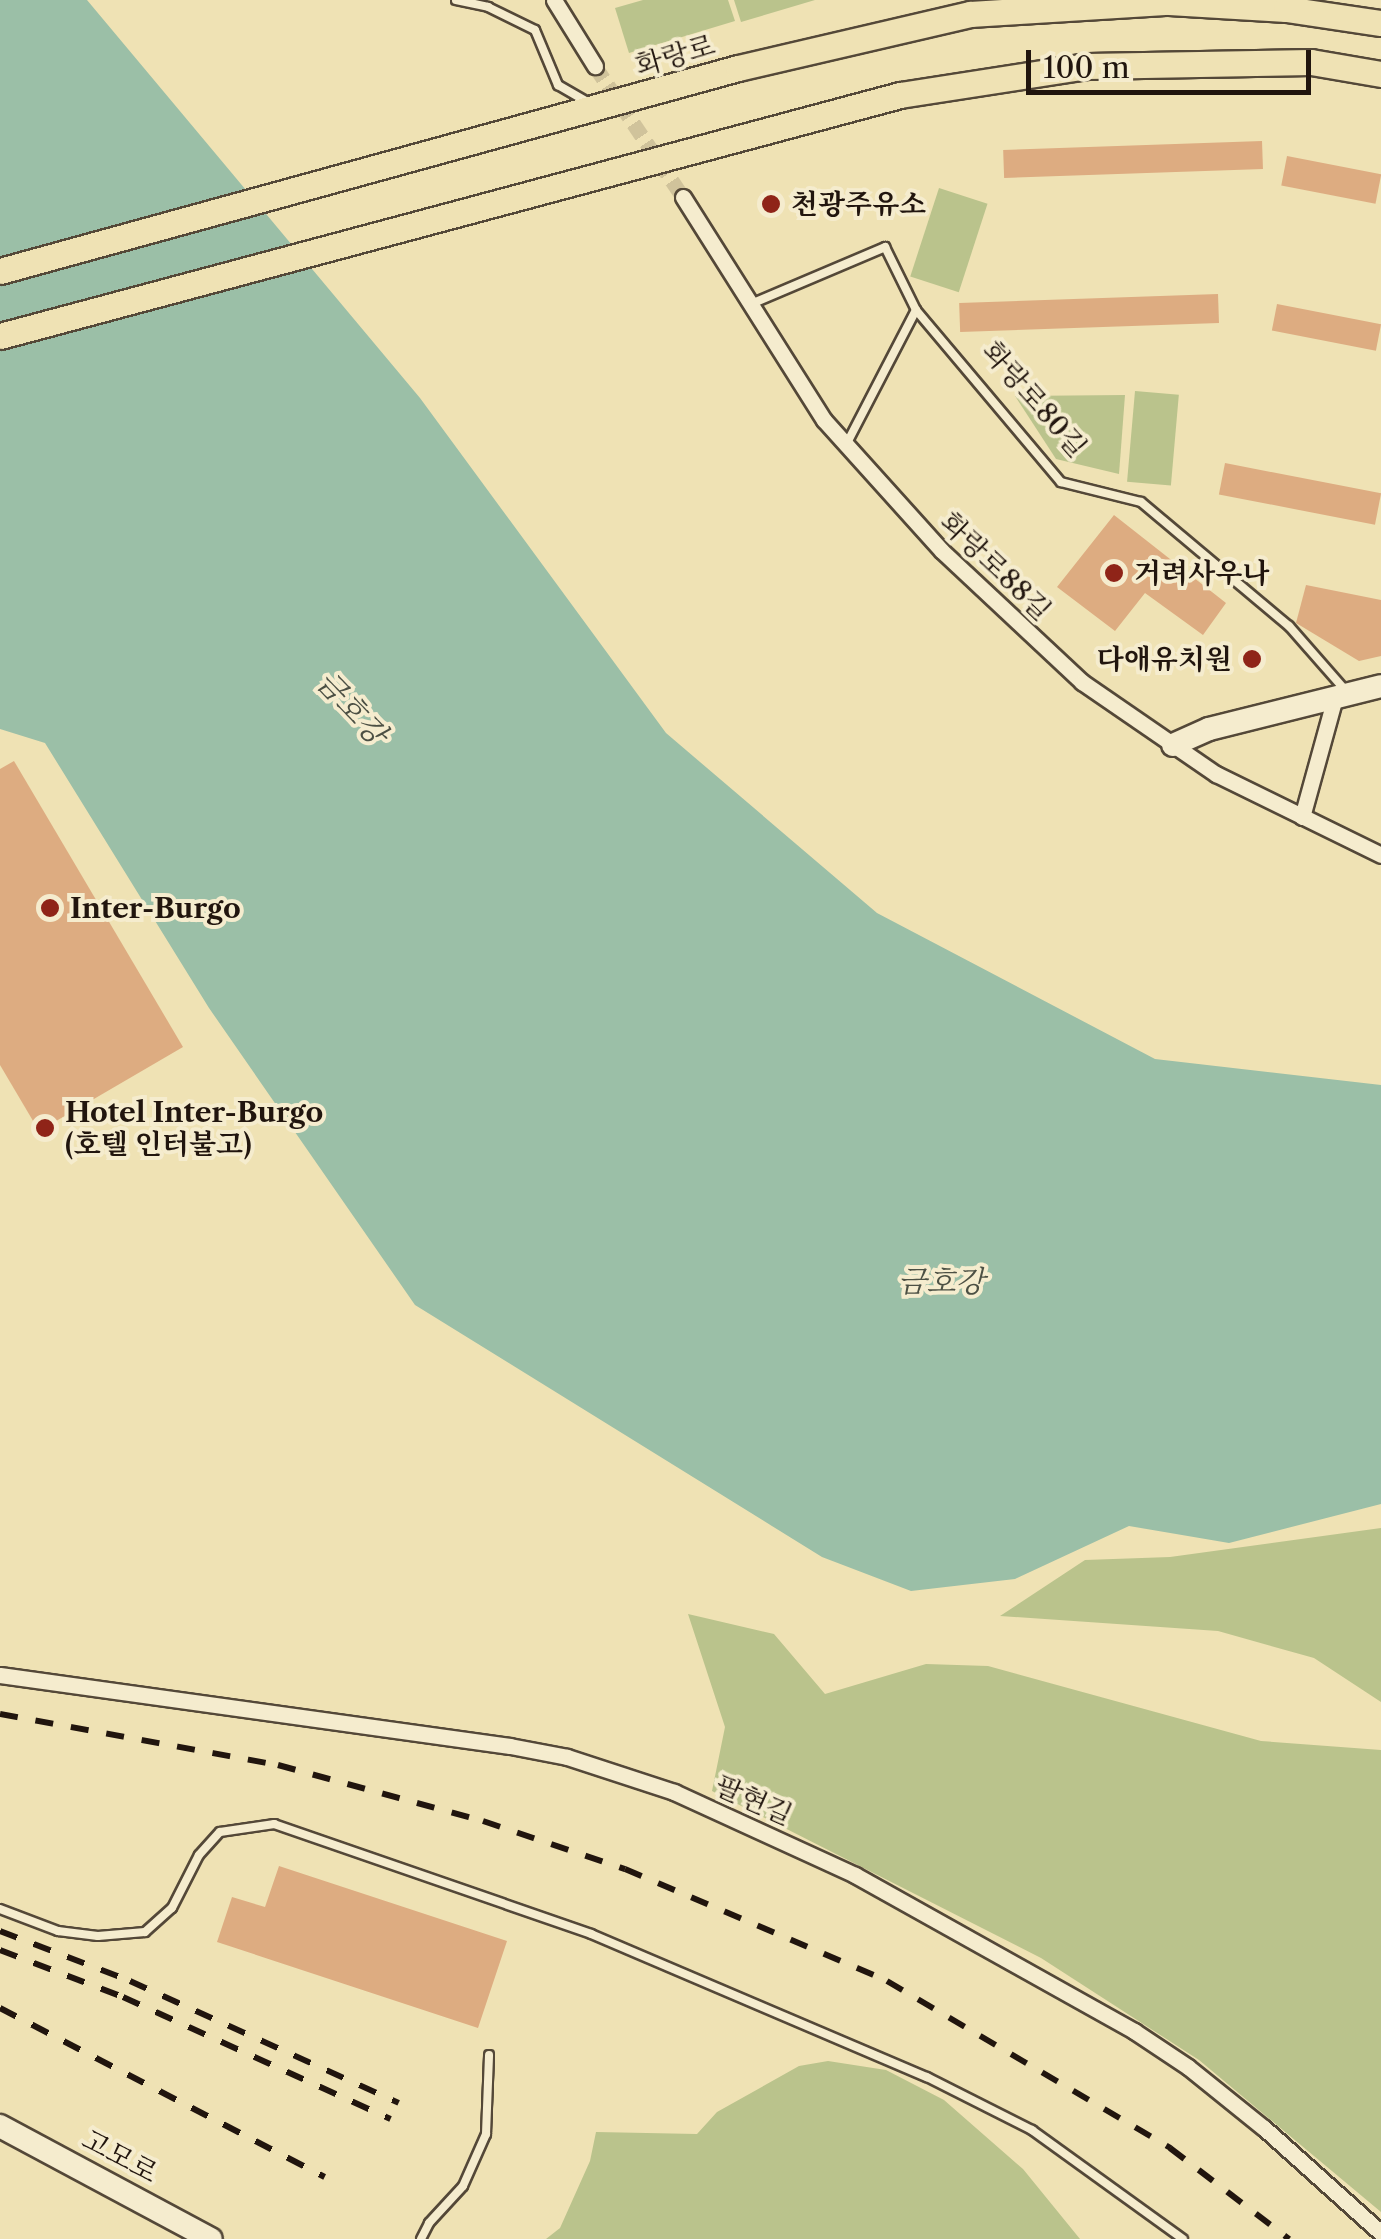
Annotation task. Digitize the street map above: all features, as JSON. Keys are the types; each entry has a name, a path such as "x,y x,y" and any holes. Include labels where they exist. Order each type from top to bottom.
{"main road":[{"name":"화랑로","path":"0,271 738,68 970,14 1169,2 1286,9 1381,23"},
{"path":"0,336 900,95 1088,66 1311,62 1381,74"},
{"path":"1173,745 1209,729 1381,686"},
{"name":"고모로","path":"0,2126 211,2239"}],"street":[{"path":"554,0 595,66"},
{"name":"화랑로88길","path":"683,197 824,420 942,551 1082,682 1216,774 1381,855"},
{"path":"1302,817 1342,696"},
{"name":"팔현길","path":"0,1675 510,1746 567,1756 674,1792 855,1875 1134,2031 1188,2066 1264,2128 1381,2233"}],"lane":[{"path":"456,0 488,7 535,30 558,86 599,108"},
{"name":"화랑로80길","path":"751,304 885,248 916,310 1061,482 1141,502 1289,626 1342,696"},
{"path":"846,444 916,310"},
{"path":"0,1909 78,1934 145,1932 172,1908 199,1854 220,1832 274,1824 590,1934 927,2077 1032,2130 1184,2239"},
{"path":"421,2239 429,2223 463,2186 486,2134 489,2056"}],"shaded area":[{"path":"643,0 728,0 735,21 629,53 615,8"},
{"path":"734,0 815,0 741,22"},
{"path":"939,188 988,204 959,292 910,276"},
{"path":"1135,391 1179,395 1171,485 1127,482"},
{"path":"1125,395 1119,474 1056,459 1015,396"},
{"path":"1381,1528 1381,1702 1314,1658 1218,1631 1000,1616 1085,1560 1170,1557"},
{"path":"688,1614 774,1634 825,1694 926,1664 988,1666 1261,1741 1381,1750 1381,2212 1199,2060 1041,1958 712,1791 725,1727"},
{"path":"828,2061 886,2070 944,2100 1023,2169 1080,2239 546,2239 560,2228 590,2161 596,2132 697,2134 717,2112 799,2066"}],"water":[{"name":"금호강","path":"0,0 87,0 420,398 666,733 877,913 1155,1059 1381,1085 1381,1504 1229,1543 1129,1526 1015,1579 911,1591 822,1557 415,1305 209,1008 45,743 0,729"}],"building":[{"path":"1262,141 1263,169 1004,178 1003,150"},
{"path":"1287,156 1381,174 1376,204 1281,185"},
{"path":"1218,294 1219,323 960,332 959,303"},
{"path":"1277,304 1381,324 1376,351 1272,331"},
{"path":"1225,463 1381,493 1375,525 1219,494"},
{"name":"거려사우나","path":"1114,515 1226,603 1203,635 1145,593 1115,631 1057,587"},
{"path":"1306,585 1381,600 1381,656 1359,661 1296,623"},
{"name":"Inter-Burgo","path":"14,761 183,1047 39,1131 0,1065 0,769"},
{"path":"279,1866 507,1941 478,2028 217,1942 232,1897 265,1907"}],"tunnel":[{"path":"595,66 683,197"}],"railway":[{"path":"0,1714 278,1765 483,1821 625,1869 887,1981 1170,2148 1289,2239"},
{"path":"0,1931 130,1981 399,2103"},
{"path":"0,1950 123,1997 391,2119"},
{"path":"0,2008 325,2177"}],"place":[{"name":"천광주유소","path":"771,204"},
{"name":"거려사우나","path":"1114,573"},
{"name":"다애유치원","path":"1252,659"},
{"name":"Inter-Burgo","path":"50,908"},
{"name":"Hotel Inter-Burgo (호텔 인터불고)","path":"45,1128"}]}
